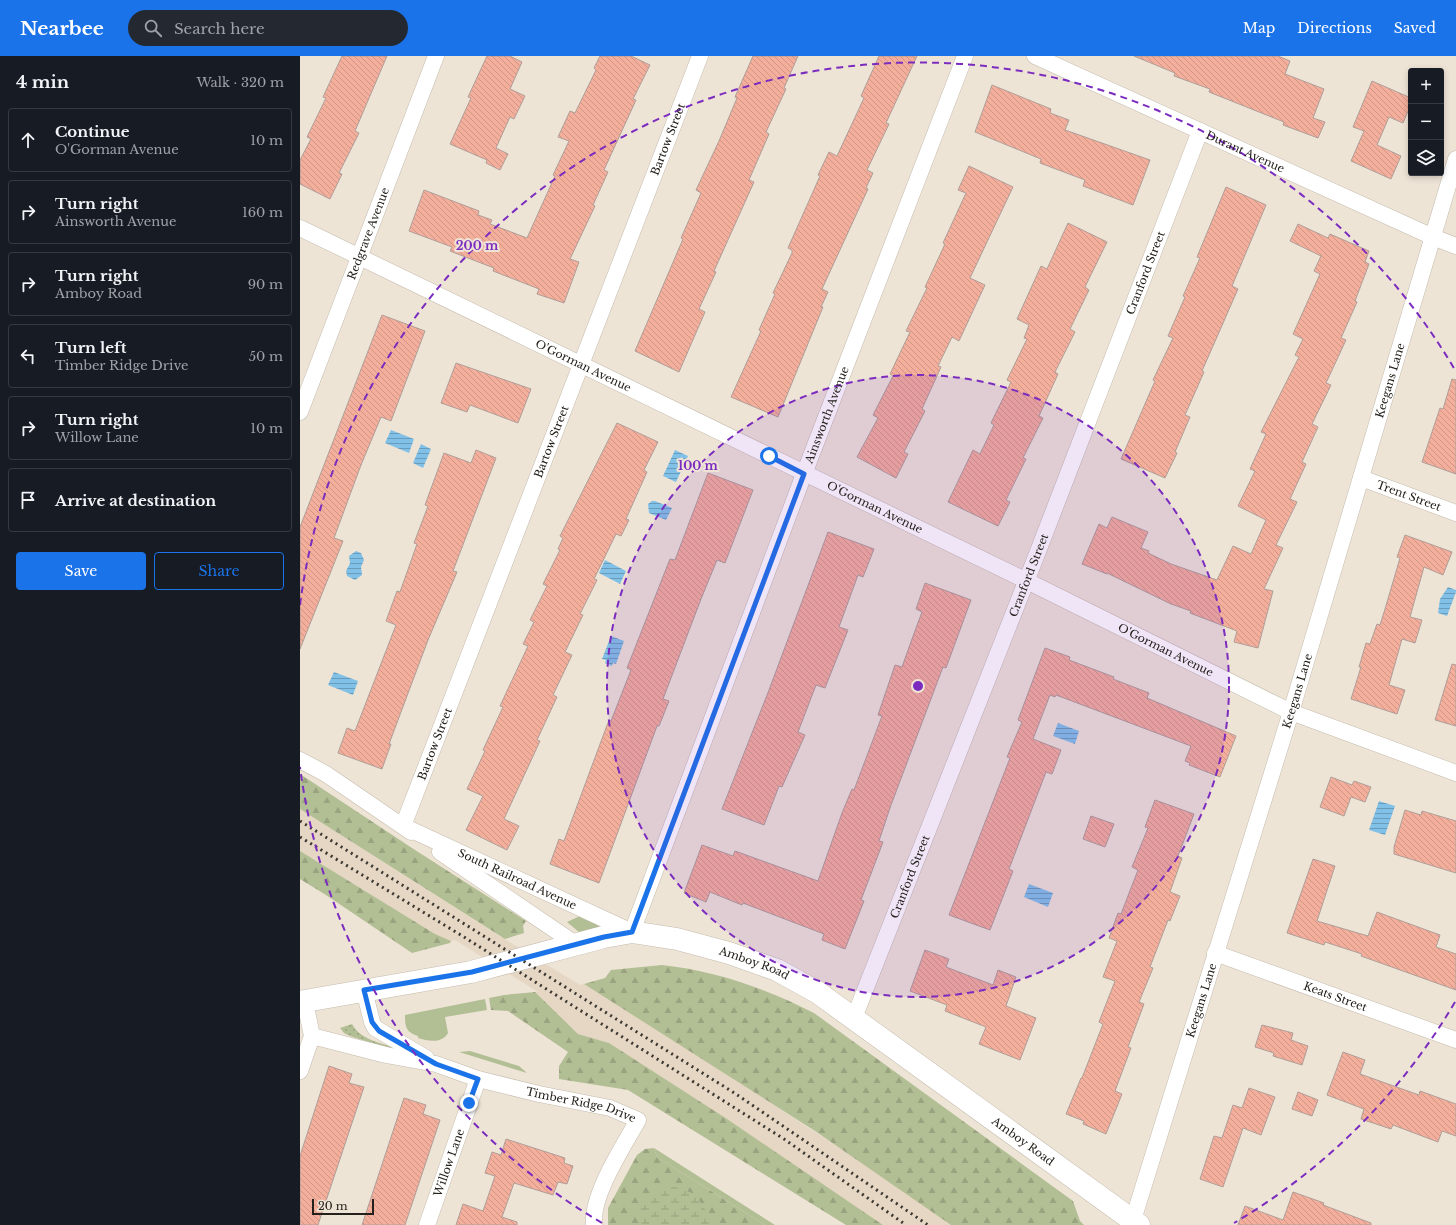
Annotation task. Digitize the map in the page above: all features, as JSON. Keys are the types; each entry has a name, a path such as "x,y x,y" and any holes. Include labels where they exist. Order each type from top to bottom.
{"main road":[{"name":"Amboy Road","path":"302,1002 472,972 604,937 632,932 677,939 729,953 777,970 817,992 1136,1223"}],"street":[{"name":"Redgrave Avenue","path":"300,412 436,56"},
{"name":"Bartow Street","path":"403,826 700,56"},
{"name":"Ainsworth Avenue","path":"632,932 804,474 965,56"},
{"name":"Durant Avenue","path":"1035,56 1433,237 1456,246"},
{"name":"Cranford Street","path":"854,1018 1026,581 1200,131"},
{"name":"Keegans Lane","path":"1136,1223 1215,953 1291,712 1456,159"},
{"name":"O'Gorman Avenue","path":"300,228 1026,581 1291,712 1456,773"},
{"name":"Trent Street","path":"1361,478 1456,513"},
{"name":"South Railroad Avenue","path":"300,760 326,774 576,945"},
{"name":"South Railroad Avenue","path":"403,826 632,932"},
{"name":"Keats Street","path":"1215,953 1456,1040"},
{"name":"Timber Ridge Drive","path":"364,990 372,1022 375,1028 436,1064"},
{"path":"300,1072 312,1036 302,1002"},
{"name":"Timber Ridge Drive","path":"312,1036 386,1054 436,1064 478,1079 539,1094 610,1108 638,1120 603,1184 596,1201 594,1225"},
{"name":"Willow Lane","path":"427,1225 478,1079"}],"shaded area":[{"path":"300,809 490,930 580,985 584,984 708,1062 873,1170 951,1225 883,1225 609,1043 578,1034 535,992 538,992 455,940 451,941 435,934 300,851"}],"green space":[{"path":"300,774 526,921 523,926 524,933 505,939 300,809"},
{"path":"300,851 435,934 451,941 450,943 412,953 300,879"},
{"path":"580,916 600,924 603,928 592,928 592,933 580,933 567,922"},
{"path":"662,965 721,976 759,988 814,1013 1073,1201 1080,1221 1084,1225 951,1225 815,1131 584,984 605,978 611,970"},
{"path":"535,992 578,1034 609,1043 727,1119 883,1225 846,1225 628,1090 559,1079 559,1066 568,1052 508,1011 491,1010 489,998"},
{"path":"485,999 487,1010 445,1017 448,1033 439,1040 430,1041 418,1038 418,1036 409,1031 405,1023 405,1015"},
{"path":"352,1024 360,1034 395,1048 394,1050 350,1036 344,1033 340,1028"},
{"path":"470,1051 519,1066 527,1073 459,1052"},
{"path":"654,1148 775,1225 765,1225 657,1157"},
{"path":"654,1148 657,1157 765,1225 608,1225 608,1208 637,1155 645,1149"},
{"path":"672,1186 695,1194 715,1225 642,1225 640,1204 654,1192"}],"water":[{"path":"391,430 414,439 409,453 385,443"},
{"path":"421,444 431,449 423,468 413,463"},
{"path":"675,450 688,456 676,482 663,476"},
{"path":"652,501 672,508 666,520 649,513 648,504"},
{"path":"356,551 361,553 364,560 361,567 362,575 355,580 347,576 346,571 350,563 349,556"},
{"path":"605,560 626,571 620,584 599,573"},
{"path":"1448,587 1456,590 1456,592 1447,616 1438,613 1440,599"},
{"path":"611,636 624,641 616,664 613,663 612,666 605,663 606,660 602,659"},
{"path":"334,672 358,681 353,695 328,685"},
{"path":"1058,723 1079,731 1075,744 1053,736"},
{"path":"1379,801 1395,806 1385,835 1369,830"},
{"path":"1029,884 1053,893 1048,907 1024,897"}],"building":[{"path":"342,56 387,56 355,131 359,133 339,173 342,174 330,199 300,184 300,160 311,139 307,137 326,98 323,97"},
{"path":"487,56 510,56 522,62 510,89 525,96 514,119 510,117 496,148 508,154 500,170 486,163 487,160 450,144 471,98 468,97"},
{"path":"600,56 631,56 650,65 633,99 636,100 604,170 608,172 593,205 595,206 570,259 579,262 564,303 537,294 539,289 493,271 494,268 450,251 452,247 409,231 424,190 479,211 478,215 492,220 490,224 527,238 569,141 558,137 570,111 575,113 596,70 594,68"},
{"path":"753,56 798,56 784,88 786,89 766,132 769,134 749,180 754,182 714,271 716,272 699,309 705,312 679,372 635,351 701,193 696,190 719,141 737,98 735,97"},
{"path":"879,56 917,56 886,123 889,124 867,170 873,173 866,188 868,189 822,289 828,292 821,307 823,307 778,417 731,397 761,331 759,330 775,294 773,293 792,253 792,250 788,248 820,176 818,175 829,152 837,156 864,98 861,96"},
{"path":"1134,56 1278,56 1290,61 1285,74 1324,89 1313,118 1325,122 1318,138 1283,125 1284,122 1209,92 1210,89 1174,76 1175,73"},
{"path":"1372,81 1408,97 1408,111 1403,123 1389,117 1377,145 1401,156 1391,179 1351,161 1364,131 1353,127"},
{"path":"992,85 1051,109 1050,113 1069,120 1065,130 1150,160 1133,205 1083,186 1085,180 1040,163 1041,159 975,132"},
{"path":"969,166 1013,187 970,278 985,285 959,341 952,337 938,366 941,367 922,409 925,411 904,452 908,454 896,478 857,457 878,418 873,415 893,376 890,374 910,332 906,331 927,288 925,287 945,244 943,243 966,193 958,190"},
{"path":"1226,187 1266,205 1232,286 1238,289 1202,371 1204,372 1185,415 1190,417 1175,452 1177,453 1165,478 1121,459 1155,381 1153,380 1173,338 1168,336 1185,297 1183,296 1200,258 1197,257"},
{"path":"1068,223 1107,242 1085,287 1089,290 1070,329 1075,332 1055,372 1058,374 1039,416 1043,418 1023,458 1026,459 1006,500 1010,502 998,526 948,502 973,450 980,454 994,425 991,423 1011,382 1007,380 1027,339 1024,338 1029,325 1017,319 1041,266 1047,269"},
{"path":"1298,224 1328,238 1330,234 1369,251 1365,262 1369,264 1355,301 1357,302 1341,338 1346,340 1326,383 1331,385 1312,424 1318,427 1302,462 1306,464 1290,499 1297,502 1276,545 1283,548 1264,589 1273,591 1258,648 1234,642 1237,631 1190,613 1191,611 1171,604 1107,573 1082,564 1099,524 1107,528 1112,517 1148,532 1141,548 1149,551 1148,553 1171,564 1217,580 1233,546 1251,554 1266,520 1238,506 1255,471 1250,469 1266,434 1261,432 1299,357 1295,355 1303,339 1293,334 1320,274 1314,271 1321,256 1290,241"},
{"path":"382,315 425,331 391,421 381,417 361,465 334,538 343,541 300,649 300,527"},
{"path":"456,363 531,389 518,423 470,405 467,412 441,403"},
{"path":"1452,379 1456,380 1456,474 1422,462 1440,408 1443,409"},
{"path":"617,423 658,442 644,470 647,472 626,519 629,520 621,536 616,534 594,579 597,580 580,614 583,615 565,652 572,655 553,695 557,697 537,740 540,741 504,819 519,826 507,850 466,830 483,796 467,789 485,751 483,750 503,707 500,706 528,646 523,644 534,622 530,620 547,586 543,584 560,550 558,549 563,538 560,536"},
{"path":"476,450 496,458 453,571 457,572 428,640 389,744 391,744 382,769 338,753 347,728 355,731 396,625 386,621 397,591 400,592 417,544 414,543 428,506 425,505 444,453 471,463"},
{"path":"708,473 753,490 725,563 717,560 701,599 663,699 669,701 659,726 657,726 599,883 550,864 559,839 564,841 609,720 611,721 631,670 627,668 670,559 675,560"},
{"path":"828,532 874,549 863,577 858,575 839,627 848,630 825,688 816,685 798,732 805,735 782,787 779,786 764,825 722,809 769,690"},
{"path":"1405,535 1452,552 1443,575 1424,567 1410,617 1422,620 1415,643 1402,639 1389,685 1405,690 1397,714 1351,699 1361,667 1359,667 1366,643 1370,644 1377,624 1380,625 1400,558 1397,557"},
{"path":"925,583 971,600 946,668 943,667 891,805 879,841 883,842 861,900 864,901 845,949 822,940 824,934 743,903 742,905 710,892 706,902 684,893 702,845 733,856 735,851 818,881 842,813 852,789 854,790 882,716 878,715 895,665 902,667 922,612 916,609"},
{"path":"1045,648 1070,657 1069,660 1114,677 1113,679 1149,693 1147,698 1236,736 1220,777 1189,765 1190,763 1185,761 1191,746 1056,695 1055,697 1050,695 1033,739 1061,750 1052,774 1046,772 1009,869 1013,871 990,930 949,915 1010,758 1007,757 1022,722 1018,720"},
{"path":"1452,664 1456,665 1456,726 1435,720"},
{"path":"1331,777 1352,785 1354,781 1371,787 1365,802 1351,797 1344,816 1320,807"},
{"path":"1155,800 1194,814 1178,856 1182,858 1170,892 1180,896 1170,921 1168,920 1150,967 1153,968 1139,1002 1144,1004 1128,1047 1131,1048 1115,1091 1122,1094 1106,1134 1083,1124 1084,1121 1066,1114 1103,1024 1099,1022 1115,981 1103,977 1117,941 1109,938 1118,913 1121,914 1138,870 1132,867 1148,828 1145,827"},
{"path":"1405,810 1421,815 1422,811 1456,821 1456,873 1394,854 1394,847"},
{"path":"1091,816 1114,824 1105,847 1083,839"},
{"path":"1313,859 1335,866 1317,921 1368,936 1377,912 1440,935 1436,947 1456,954 1456,990 1361,956 1362,954 1325,942 1324,945 1287,933"},
{"path":"925,950 949,959 946,967 993,985 998,970 1016,977 1006,1006 1036,1018 1020,1060 979,1044 986,1027 945,1011 947,1005 910,991"},
{"path":"1262,1025 1293,1033 1291,1040 1308,1046 1302,1065 1273,1056 1274,1053 1255,1047"},
{"path":"1343,1052 1365,1060 1360,1074 1419,1095 1420,1091 1456,1104 1456,1136 1442,1131 1438,1142 1393,1125 1391,1129 1361,1119 1364,1109 1327,1095"},
{"path":"329,1066 352,1074 349,1083 364,1087 318,1225 300,1225 300,1156"},
{"path":"1249,1088 1275,1097 1261,1135 1243,1128 1223,1187 1200,1179 1214,1136 1222,1138 1233,1105 1242,1108"},
{"path":"1298,1092 1318,1100 1312,1116 1292,1109"},
{"path":"404,1098 426,1105 423,1114 440,1120 405,1225 362,1225"},
{"path":"506,1139 565,1158 564,1163 573,1166 567,1184 558,1182 553,1195 514,1183 502,1217 517,1222 517,1225 456,1225 463,1204 483,1211 495,1176 485,1173 492,1152 501,1155"},
{"path":"1293,1192 1324,1203 1323,1205 1371,1223 1371,1225 1238,1225 1245,1206 1283,1220"}],"railway":[{"path":"300,821 736,1094 928,1225"},
{"path":"300,837 464,937 784,1139 906,1225"}],"route":[{"path":"469,1103 478,1079 436,1064 375,1028 372,1022 364,990 472,972 604,937 632,932 804,474 769,456"}]}
